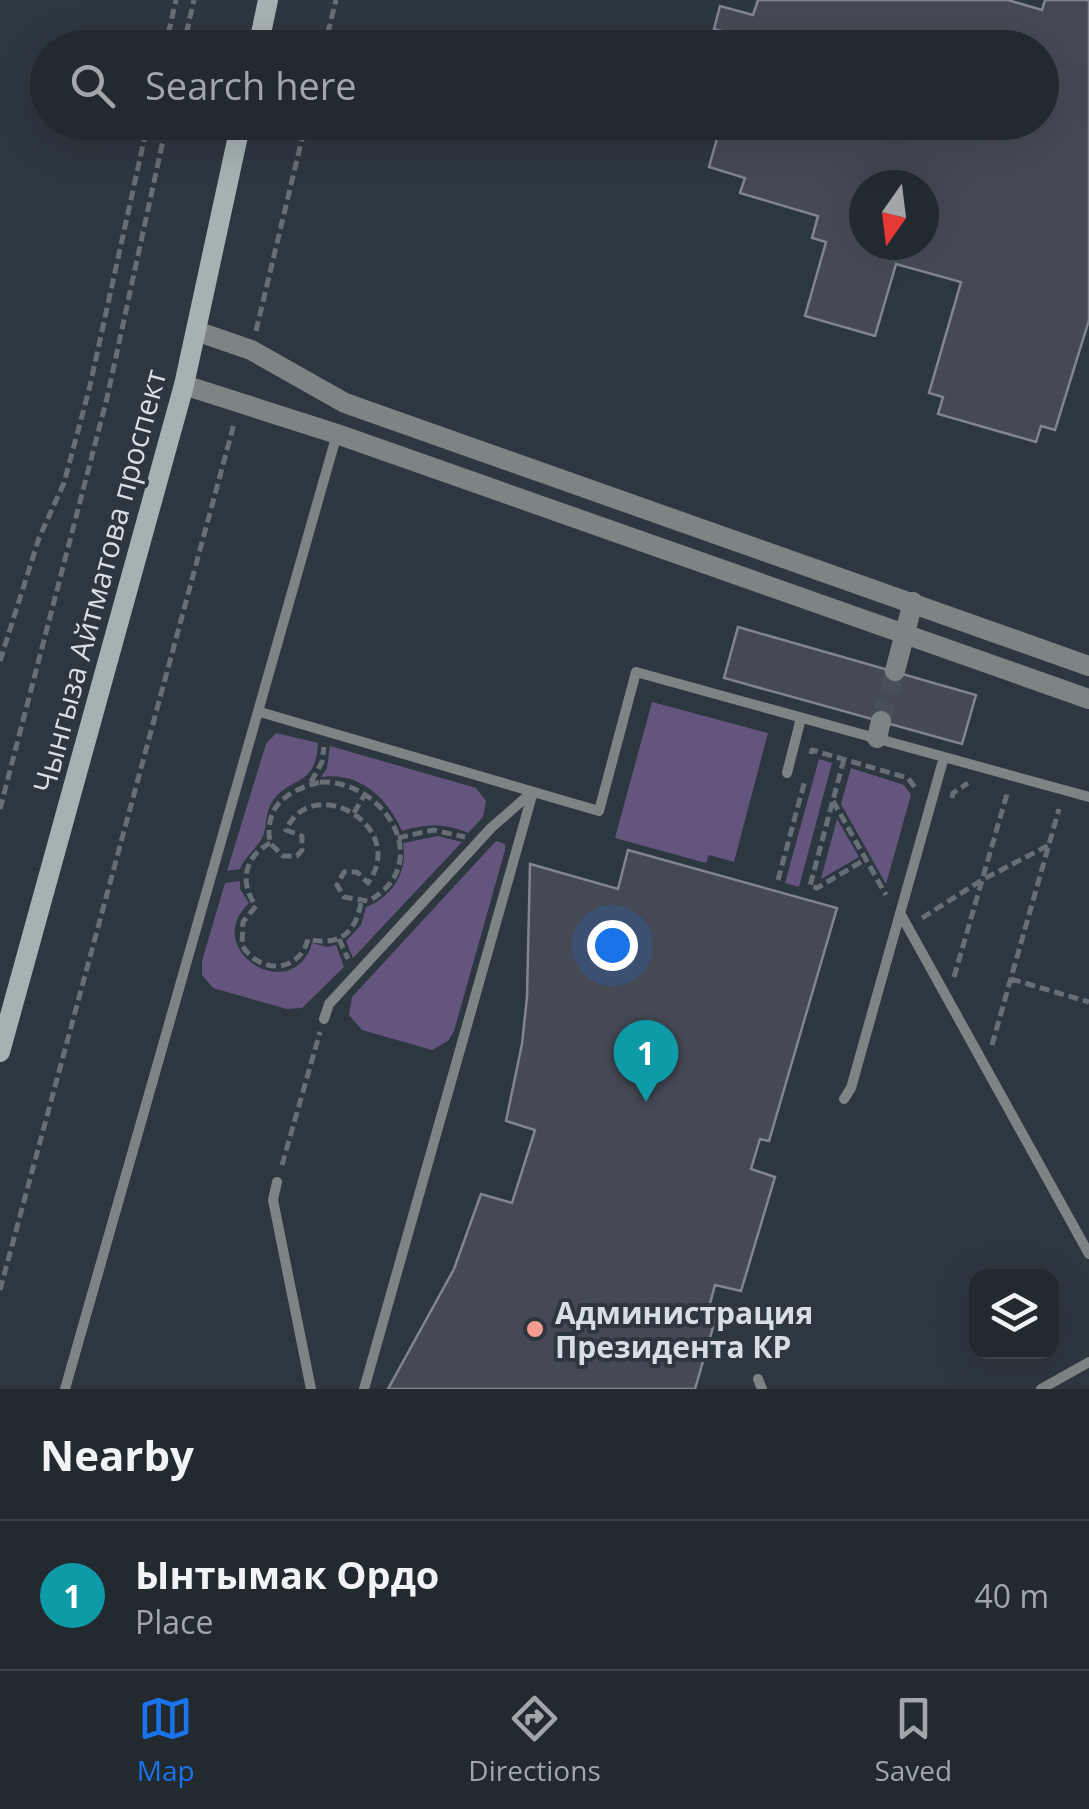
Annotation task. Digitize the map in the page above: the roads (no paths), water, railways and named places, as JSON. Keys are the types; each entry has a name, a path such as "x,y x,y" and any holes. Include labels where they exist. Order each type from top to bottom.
{"main road":[{"path":"262,30 268,0"},
{"name":"Чынгыза Айтматова проспект","path":"0,1052 184,384 237,140"}],"street":[{"path":"196,331 251,350 346,403 1089,666"},
{"path":"184,384 338,434 1089,699"},
{"path":"338,434 346,403"},
{"path":"895,671 913,602"}],"lane":[{"path":"65,1389 338,434"},
{"path":"260,712 599,811 636,672 801,718 879,730 944,757 1089,797"},
{"path":"786,773 801,718"},
{"path":"844,1099 851,1088 944,757"},
{"path":"324,1019 328,1004 475,845 533,792"},
{"path":"364,1389 533,792"},
{"path":"900,914 1089,1254"},
{"path":"278,1182 273,1200 311,1389"},
{"path":"1041,1389 1089,1362"}],"tunnel":[{"path":"881,721 895,671"}],"place":[{"name":"Ынтымак Ордо","path":"646,1102"},
{"name":"Администрация Президента КР","path":"535,1329"}]}
